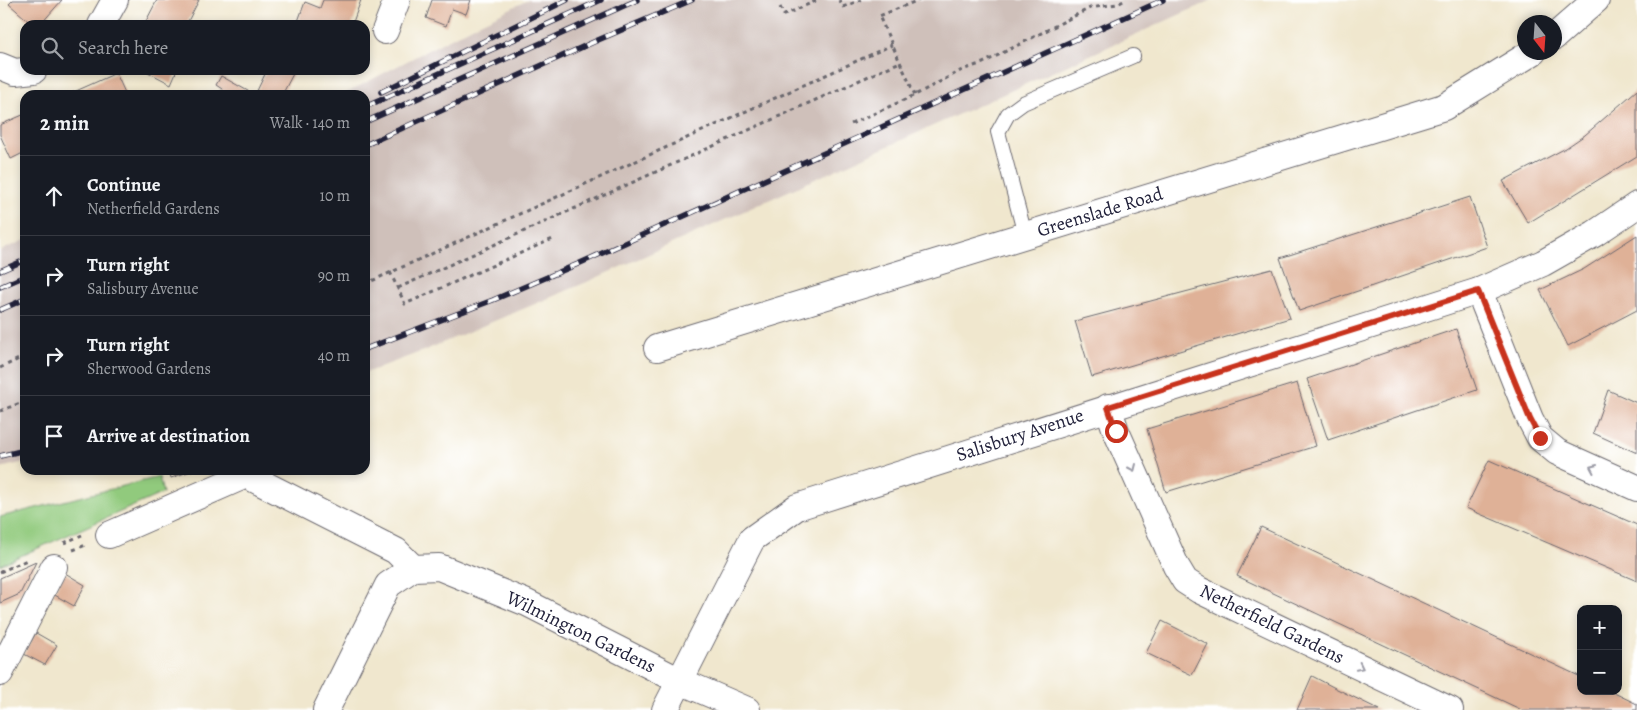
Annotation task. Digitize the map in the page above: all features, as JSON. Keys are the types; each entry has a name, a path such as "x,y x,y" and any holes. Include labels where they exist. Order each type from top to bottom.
{"street":[{"path":"104,20 115,0"},
{"path":"386,31 397,0"},
{"path":"1562,30 1596,0"},
{"name":"Greenslade Road","path":"657,348 1444,107 1520,60"},
{"path":"0,66 15,72 20,71"},
{"name":"Salisbury Avenue","path":"665,710 752,539 797,507 1478,291 1551,258 1594,234 1637,205"},
{"path":"1478,291 1530,419 1540,438 1557,452 1637,488"},
{"name":"Netherfield Gardens","path":"1108,407 1116,431 1176,566 1185,582 1450,710"},
{"path":"109,534 246,475 396,551 413,568 388,585 326,710"},
{"name":"Wilmington Gardens","path":"413,568 439,567 527,603 680,681 747,710"},
{"path":"0,673 54,568"}],"lane":[{"path":"1025,235 998,132 1008,114 1022,103 1133,56"}],"path":[{"path":"780,6 784,15 818,0"},
{"path":"839,0 842,7 860,0"},
{"path":"915,95 879,16 919,0"},
{"path":"851,124 915,95 962,70 983,63 1090,8 1117,4 1126,0"},
{"path":"370,282 892,46"},
{"path":"398,288 900,62"},
{"path":"390,272 405,304 555,238"},
{"path":"0,368 20,358"},
{"path":"0,411 20,403"},
{"path":"54,568 59,560 71,551 109,534"}],"shaded area":[{"path":"528,0 1212,0 587,282 423,351 370,371 370,90 352,90"},
{"path":"20,242 20,463 0,468 0,251"}],"green space":[{"path":"159,477 163,493 0,565 0,517"}],"building":[{"path":"13,0 62,0 44,20 27,20 9,4"},
{"path":"157,0 199,0 189,20 147,20"},
{"path":"323,0 361,0 354,20 298,20 305,2 320,8"},
{"path":"432,0 471,0 466,14 452,9 446,26 426,18"},
{"path":"112,75 117,75 124,90 78,90"},
{"path":"154,75 175,75 171,84"},
{"path":"265,75 292,75 285,90 257,90"},
{"path":"221,76 246,90 222,90 216,85"},
{"path":"1637,90 1637,156 1528,223 1503,181 1566,148 1585,135"},
{"path":"20,116 20,154 11,159 0,135 0,125"},
{"path":"1470,197 1487,247 1299,311 1280,258"},
{"path":"1637,235 1637,310 1568,346 1540,290 1584,269"},
{"path":"1272,269 1290,318 1092,377 1075,321"},
{"path":"1456,329 1477,390 1328,440 1307,379"},
{"path":"1297,383 1316,446 1166,492 1147,429"},
{"path":"1608,390 1637,403 1637,453 1593,433"},
{"path":"1489,460 1637,525 1637,581 1466,508"},
{"path":"1261,527 1577,675 1577,695 1618,695 1637,704 1637,710 1522,710 1237,576"},
{"path":"36,562 20,594 0,603 0,578"},
{"path":"65,573 85,585 74,606 53,594"},
{"path":"1162,621 1208,644 1192,675 1146,653"},
{"path":"36,633 57,645 45,665 24,654"},
{"path":"1312,676 1337,689 1380,710 1297,710"}],"railway":[{"path":"381,92 567,0"},
{"path":"370,105 601,0"},
{"path":"370,120 637,0"},
{"path":"370,143 598,40 692,0"},
{"path":"370,347 493,300 578,264 1163,0"},
{"path":"0,271 20,262"},
{"path":"0,287 20,278"},
{"path":"0,310 20,301"},
{"path":"0,456 20,451"}],"route":[{"path":"1116,431 1108,407 1478,291 1530,419 1540,438"}]}
